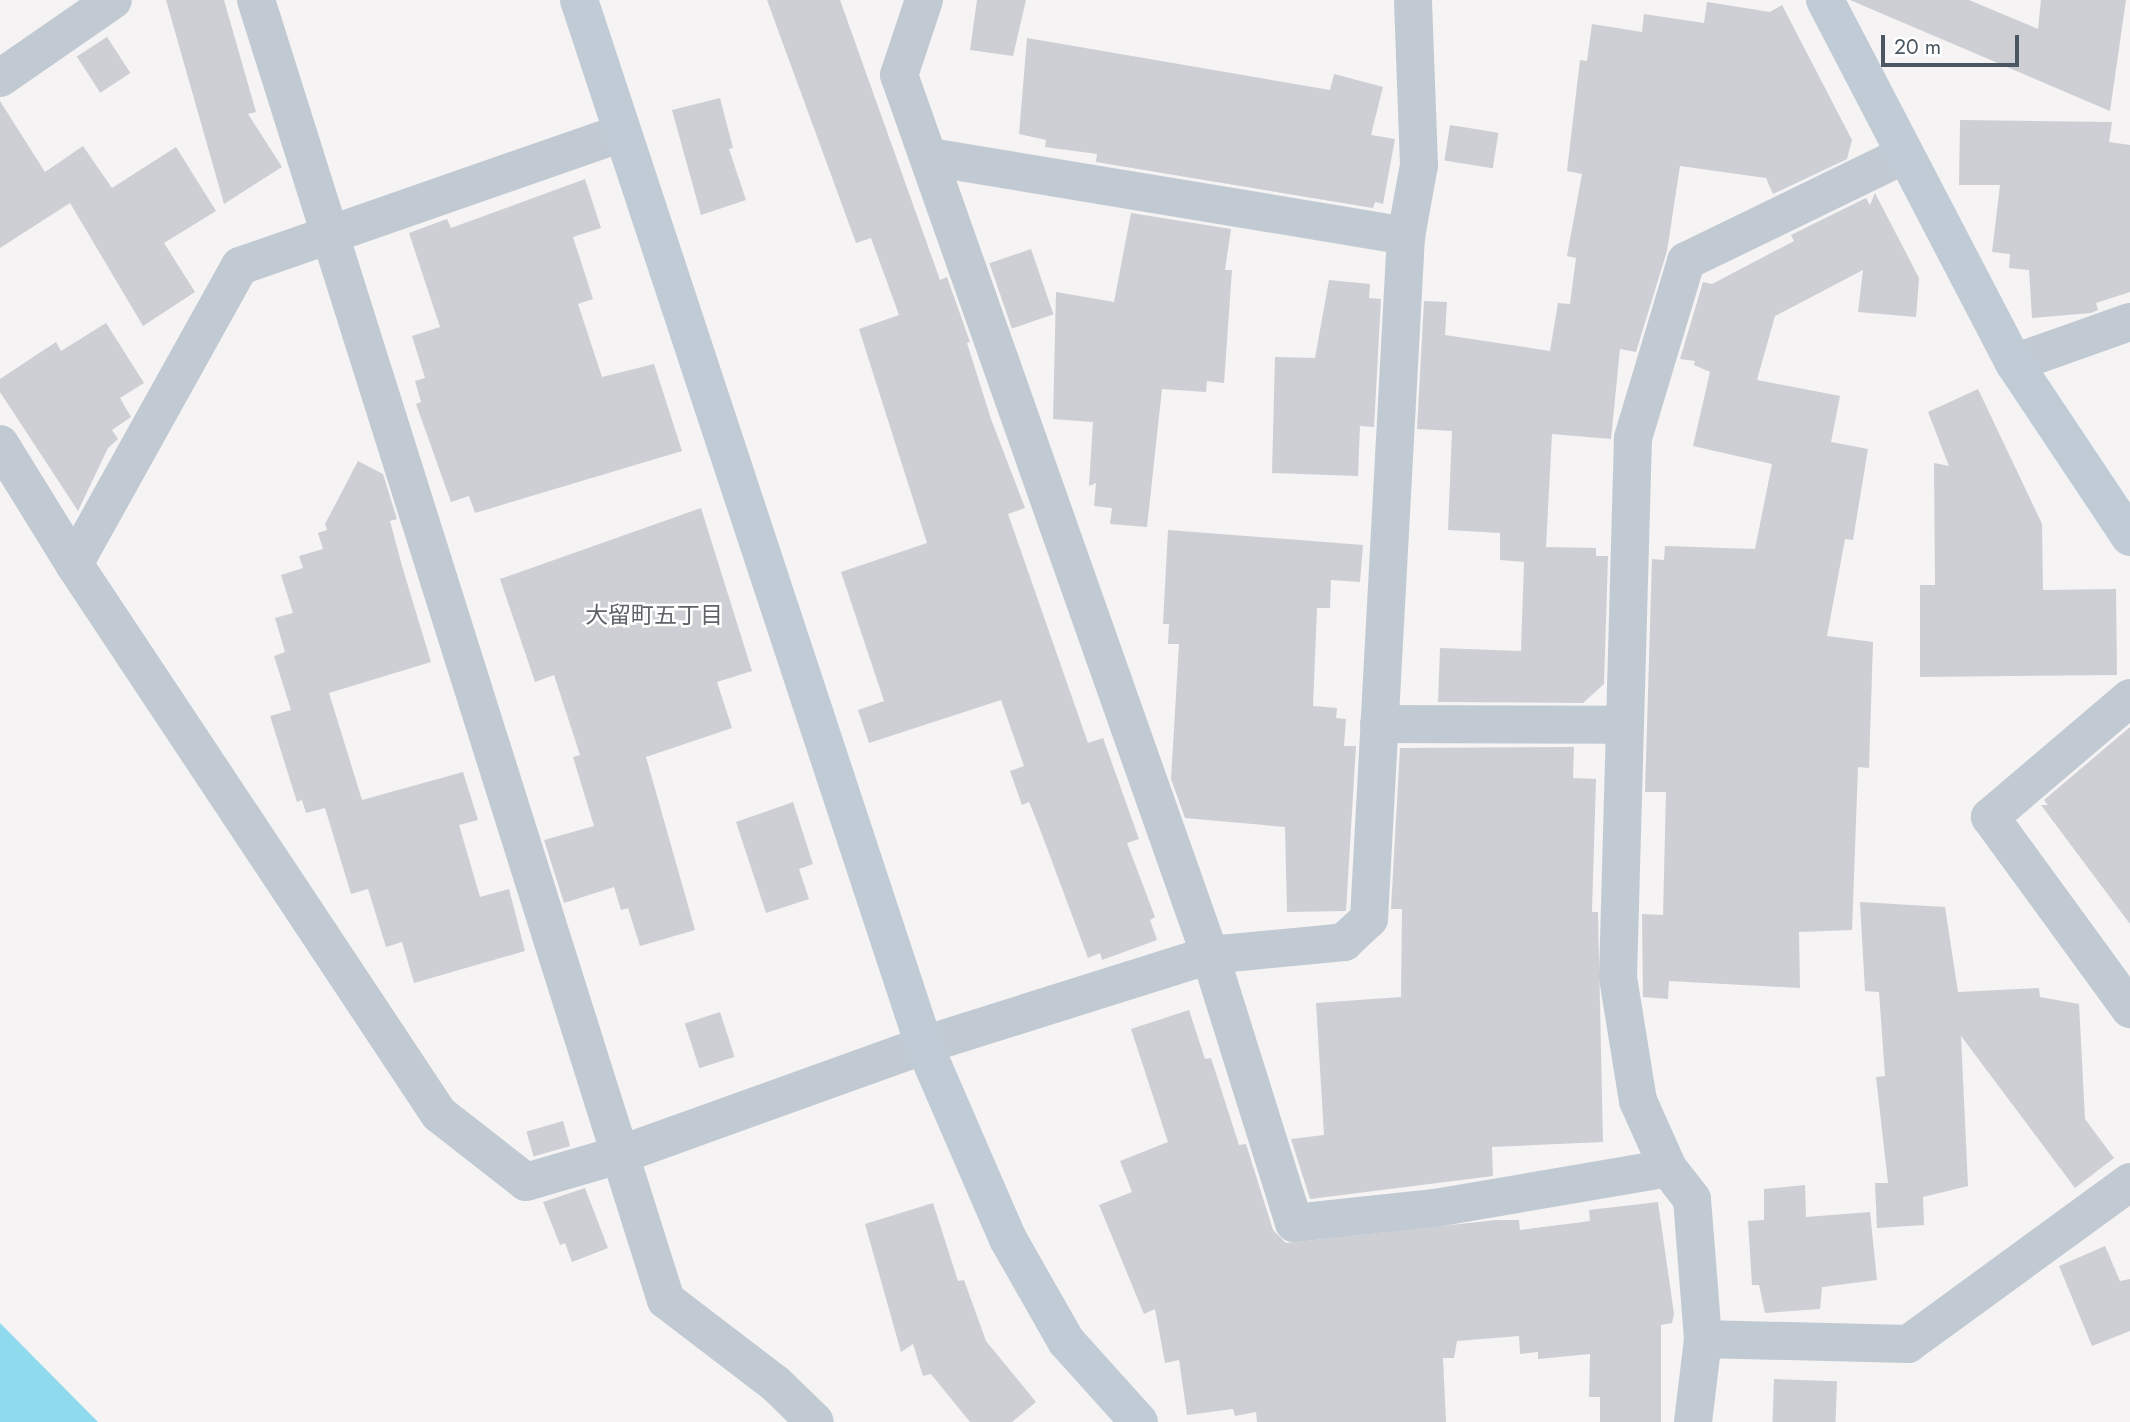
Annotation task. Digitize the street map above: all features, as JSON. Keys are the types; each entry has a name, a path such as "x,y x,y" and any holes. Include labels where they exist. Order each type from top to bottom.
{"street":[{"path":"0,78 113,0"},
{"path":"256,0 666,1300 776,1384 815,1422"},
{"path":"579,0 924,1045 1008,1240 1066,1341 1139,1422"},
{"path":"924,0 899,75 1210,956 1294,1223 1435,1208 1668,1168"},
{"path":"0,444 74,564 439,1114 526,1182 622,1154 924,1045 1210,956 1343,942 1369,919 1406,236 1419,165 1413,0"},
{"path":"1825,0 1902,156 2014,363 2130,537"},
{"path":"74,564 240,266 330,232 621,133"},
{"path":"1693,1422 1703,1339 1692,1199 1668,1168 1638,1101 1618,977 1633,438 1686,261 1902,156"},
{"path":"930,157 1406,236"},
{"path":"2014,363 2130,322"},
{"path":"2130,698 1990,817 2130,1009"},
{"path":"1379,724 1623,725"},
{"path":"1703,1339 1908,1343 2130,1182"}],"water":[{"path":"0,1323 98,1422 0,1422"}],"building":[{"path":"166,0 224,0 256,112 248,114 282,167 224,204"},
{"path":"767,0 840,0 940,280 947,277 970,342 967,343 991,419 1025,508 1008,514 1088,743 1103,738 1139,839 1127,843 1155,917 1150,920 1157,940 1102,960 1100,953 1088,958 1029,802 1022,805 1010,771 1024,766 1001,700 869,743 858,710 884,701 841,572 927,543 859,329 899,315 871,238 856,243"},
{"path":"977,0 1026,0 1013,56 970,50"},
{"path":"1850,0 1969,0 2038,29 2041,0 2126,0 2110,111"},
{"path":"1707,2 1770,12 1782,5 1852,140 1847,159 1773,194 1766,178 1680,166 1667,251 1636,352 1620,349 1611,439 1552,434 1546,547 1596,548 1596,556 1608,556 1604,684 1583,703 1438,702 1440,648 1521,651 1524,562 1500,560 1500,533 1448,530 1452,431 1417,429 1424,301 1447,302 1445,335 1550,351 1558,303 1570,304 1576,258 1567,256 1582,174 1567,171 1580,60 1587,61 1592,24 1642,32 1644,14 1704,23"},
{"path":"107,37 130,73 100,93 77,57"},
{"path":"1027,38 1330,90 1334,74 1383,87 1371,135 1395,139 1383,204 1375,202 1373,208 1096,162 1097,154 1045,147 1046,140 1019,134"},
{"path":"720,98 733,148 729,149 746,200 701,215 672,110"},
{"path":"0,101 45,172 83,146 112,188 176,147 216,211 164,243 195,292 143,326 70,203 0,248"},
{"path":"1960,120 2112,122 2109,142 2130,145 2130,292 2096,303 2098,310 2091,313 2032,318 2029,270 2009,268 2010,254 1992,252 2000,185 1959,185"},
{"path":"1450,125 1498,133 1493,168 1444,161"},
{"path":"585,179 601,228 573,237 593,299 578,304 602,377 654,364 682,451 475,513 469,496 451,502 416,404 421,402 415,381 425,378 412,336 440,327 409,233 447,219 451,228"},
{"path":"1875,193 1919,278 1916,317 1858,312 1863,270 1775,316 1757,380 1840,396 1831,442 1868,449 1853,540 1845,539 1827,636 1873,642 1869,768 1858,767 1852,930 1799,932 1800,988 1669,981 1668,999 1643,997 1642,914 1663,915 1666,792 1645,792 1652,559 1664,560 1665,546 1755,549 1772,464 1693,446 1710,372 1694,365 1695,361 1680,359 1703,282 1712,284 1794,241 1791,235 1866,198 1870,205"},
{"path":"1131,213 1231,229 1225,270 1232,270 1224,383 1207,381 1206,392 1162,389 1147,527 1110,524 1112,508 1094,506 1096,483 1089,486 1093,422 1053,419 1056,292 1114,302"},
{"path":"1031,249 1053,314 1012,329 989,263"},
{"path":"1329,280 1370,284 1369,298 1381,299 1374,427 1360,426 1358,476 1272,473 1275,357 1315,358"},
{"path":"106,323 144,383 120,398 131,417 112,430 118,439 108,448 78,511 0,392 0,379 56,342 61,351"},
{"path":"1978,389 2042,524 2043,590 2116,589 2117,675 1920,677 1920,585 1935,585 1934,463 1949,466 1928,412"},
{"path":"358,461 383,474 397,519 390,521 431,662 329,693 362,800 463,772 478,820 459,825 480,897 509,889 525,951 414,983 402,942 386,947 368,889 351,894 325,808 306,813 302,800 297,802 270,716 291,710 274,656 285,652 275,618 293,613 281,575 303,568 299,556 323,549 318,533 327,530 325,524"},
{"path":"701,508 752,671 717,682 732,728 646,757 695,930 640,946 628,908 621,910 614,887 564,903 544,840 594,826 573,757 580,755 554,675 535,682 500,579"},
{"path":"1168,530 1363,545 1360,582 1331,580 1330,608 1317,608 1313,706 1337,708 1336,718 1346,719 1344,746 1356,746 1346,911 1287,912 1285,827 1185,818 1171,779 1179,644 1168,644 1169,624 1163,624"},
{"path":"2130,727 2130,924 2041,805 2048,805 2044,800"},
{"path":"1574,747 1573,778 1596,779 1592,912 1598,912 1603,1142 1492,1147 1493,1176 1310,1199 1291,1139 1324,1135 1316,1003 1401,997 1402,909 1391,909 1400,748"},
{"path":"793,802 813,864 799,869 809,899 766,913 736,822"},
{"path":"1860,902 1945,907 1958,992 2039,988 2040,997 2079,1004 2085,1119 2114,1158 2075,1188 1961,1036 1968,1186 1923,1197 1924,1225 1877,1228 1875,1183 1888,1183 1876,1077 1885,1076 1879,992 1865,991"},
{"path":"1189,1010 1205,1059 1211,1058 1239,1145 1246,1144 1273,1230 1286,1243 1496,1220 1519,1220 1520,1230 1590,1221 1589,1210 1658,1202 1674,1314 1672,1323 1661,1325 1661,1422 1600,1422 1600,1397 1589,1397 1590,1354 1538,1359 1538,1352 1520,1354 1519,1336 1457,1341 1454,1358 1443,1358 1446,1422 1257,1422 1256,1412 1235,1416 1233,1409 1187,1415 1179,1360 1165,1363 1155,1309 1144,1314 1099,1205 1132,1192 1120,1161 1168,1142 1131,1029"},
{"path":"720,1012 735,1057 699,1068 685,1023"},
{"path":"563,1121 570,1146 534,1156 526,1131"},
{"path":"1805,1185 1806,1217 1870,1212 1877,1280 1822,1287 1820,1309 1765,1313 1759,1285 1752,1285 1748,1221 1764,1220 1764,1189"},
{"path":"585,1188 608,1248 572,1262 565,1243 560,1245 543,1202"},
{"path":"933,1203 958,1281 964,1280 986,1341 1036,1402 1012,1422 970,1422 931,1374 923,1376 913,1344 901,1352 865,1224"},
{"path":"2105,1246 2120,1281 2130,1279 2130,1331 2092,1346 2059,1266"},
{"path":"1774,1379 1837,1381 1836,1422 1772,1422"}],"district":[{"name":"大留町五丁目","path":"654,615"}]}
